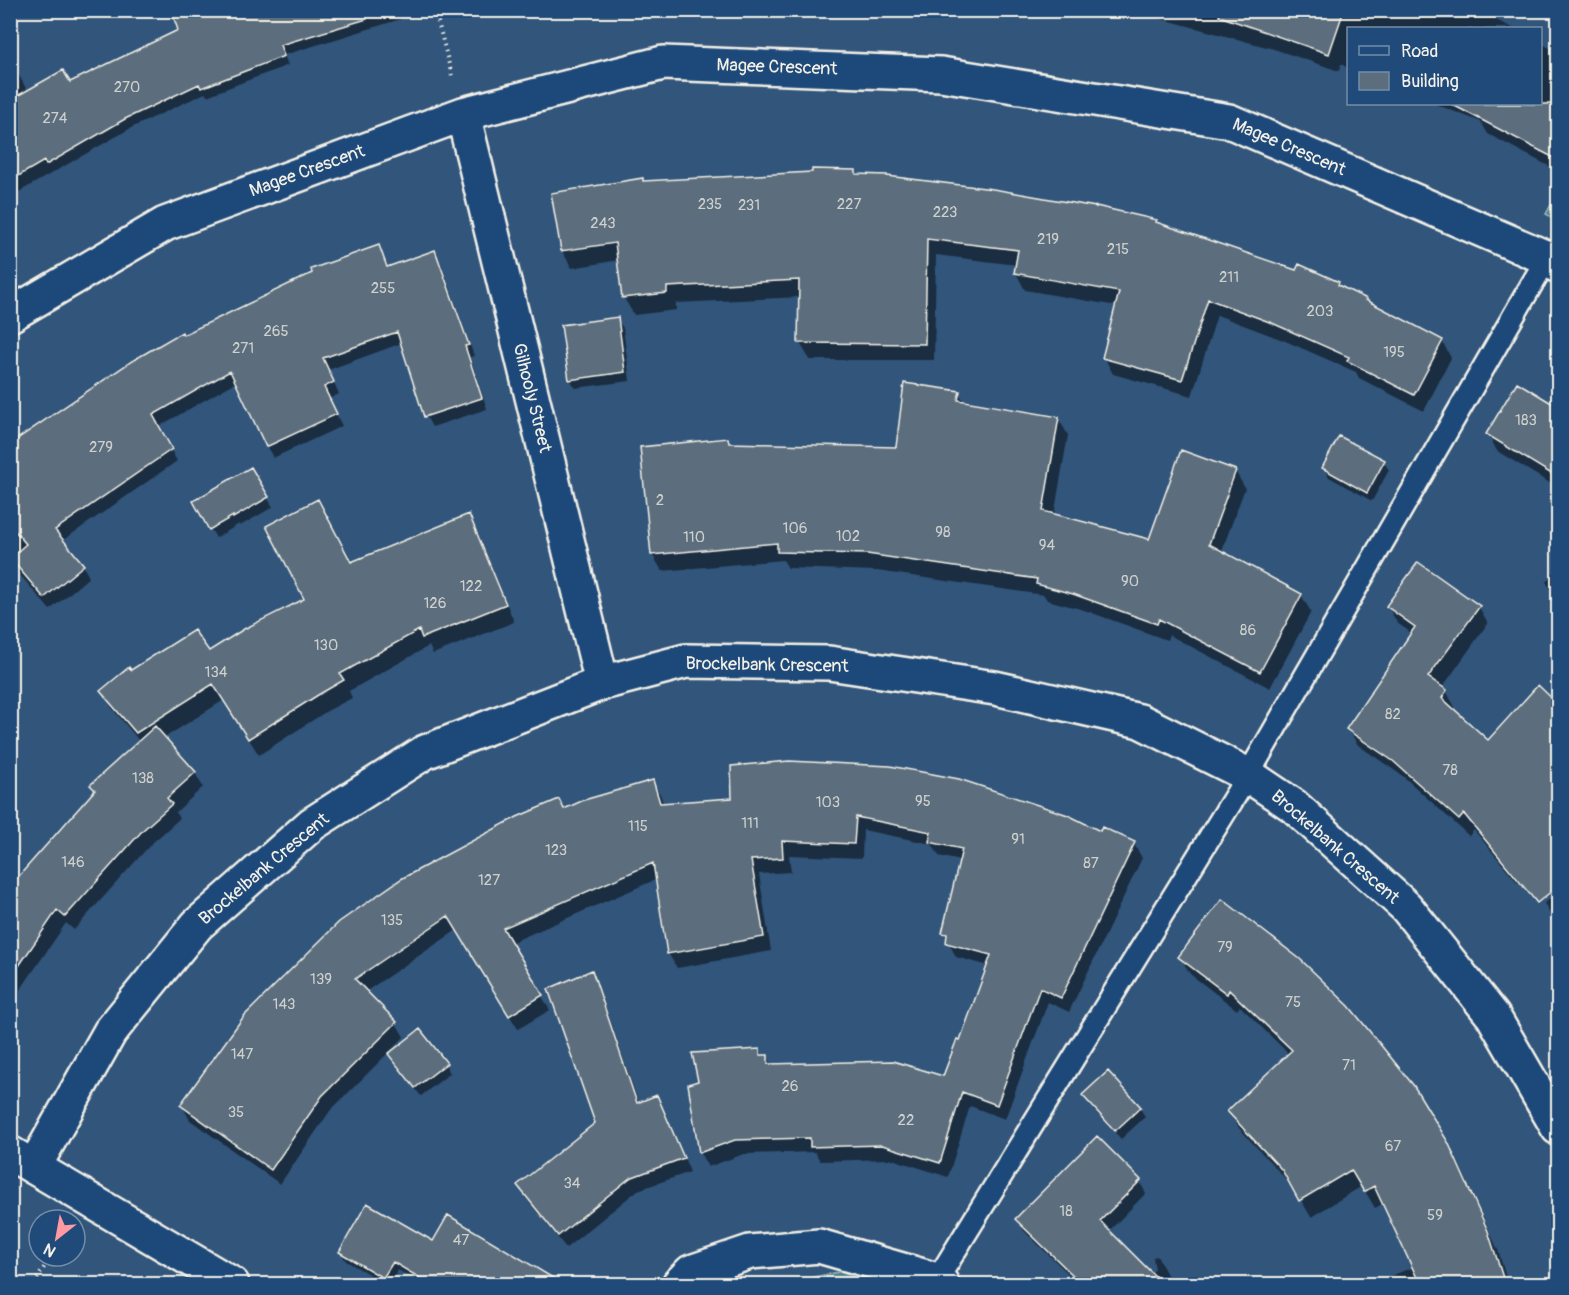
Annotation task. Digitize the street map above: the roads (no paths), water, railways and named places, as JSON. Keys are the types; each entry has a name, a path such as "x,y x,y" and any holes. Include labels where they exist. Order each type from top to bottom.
{"street":[{"name":"Magee Crescent","path":"10,315 165,224 462,114 663,63 941,74 1229,121 1553,262"},
{"name":"Gilhooly Street","path":"462,114 602,683"},
{"name":"Brockelbank Crescent","path":"22,1160 110,1032 197,925 312,824 425,752 602,683 686,661 830,663 995,688 1140,721 1248,775 1294,806 1406,907 1493,1016 1558,1128"},
{"path":"22,1160 232,1284"},
{"path":"679,1284 691,1272 750,1252 819,1246 940,1282"}],"lane":[{"path":"940,1282 1248,775 1553,262"}]}
